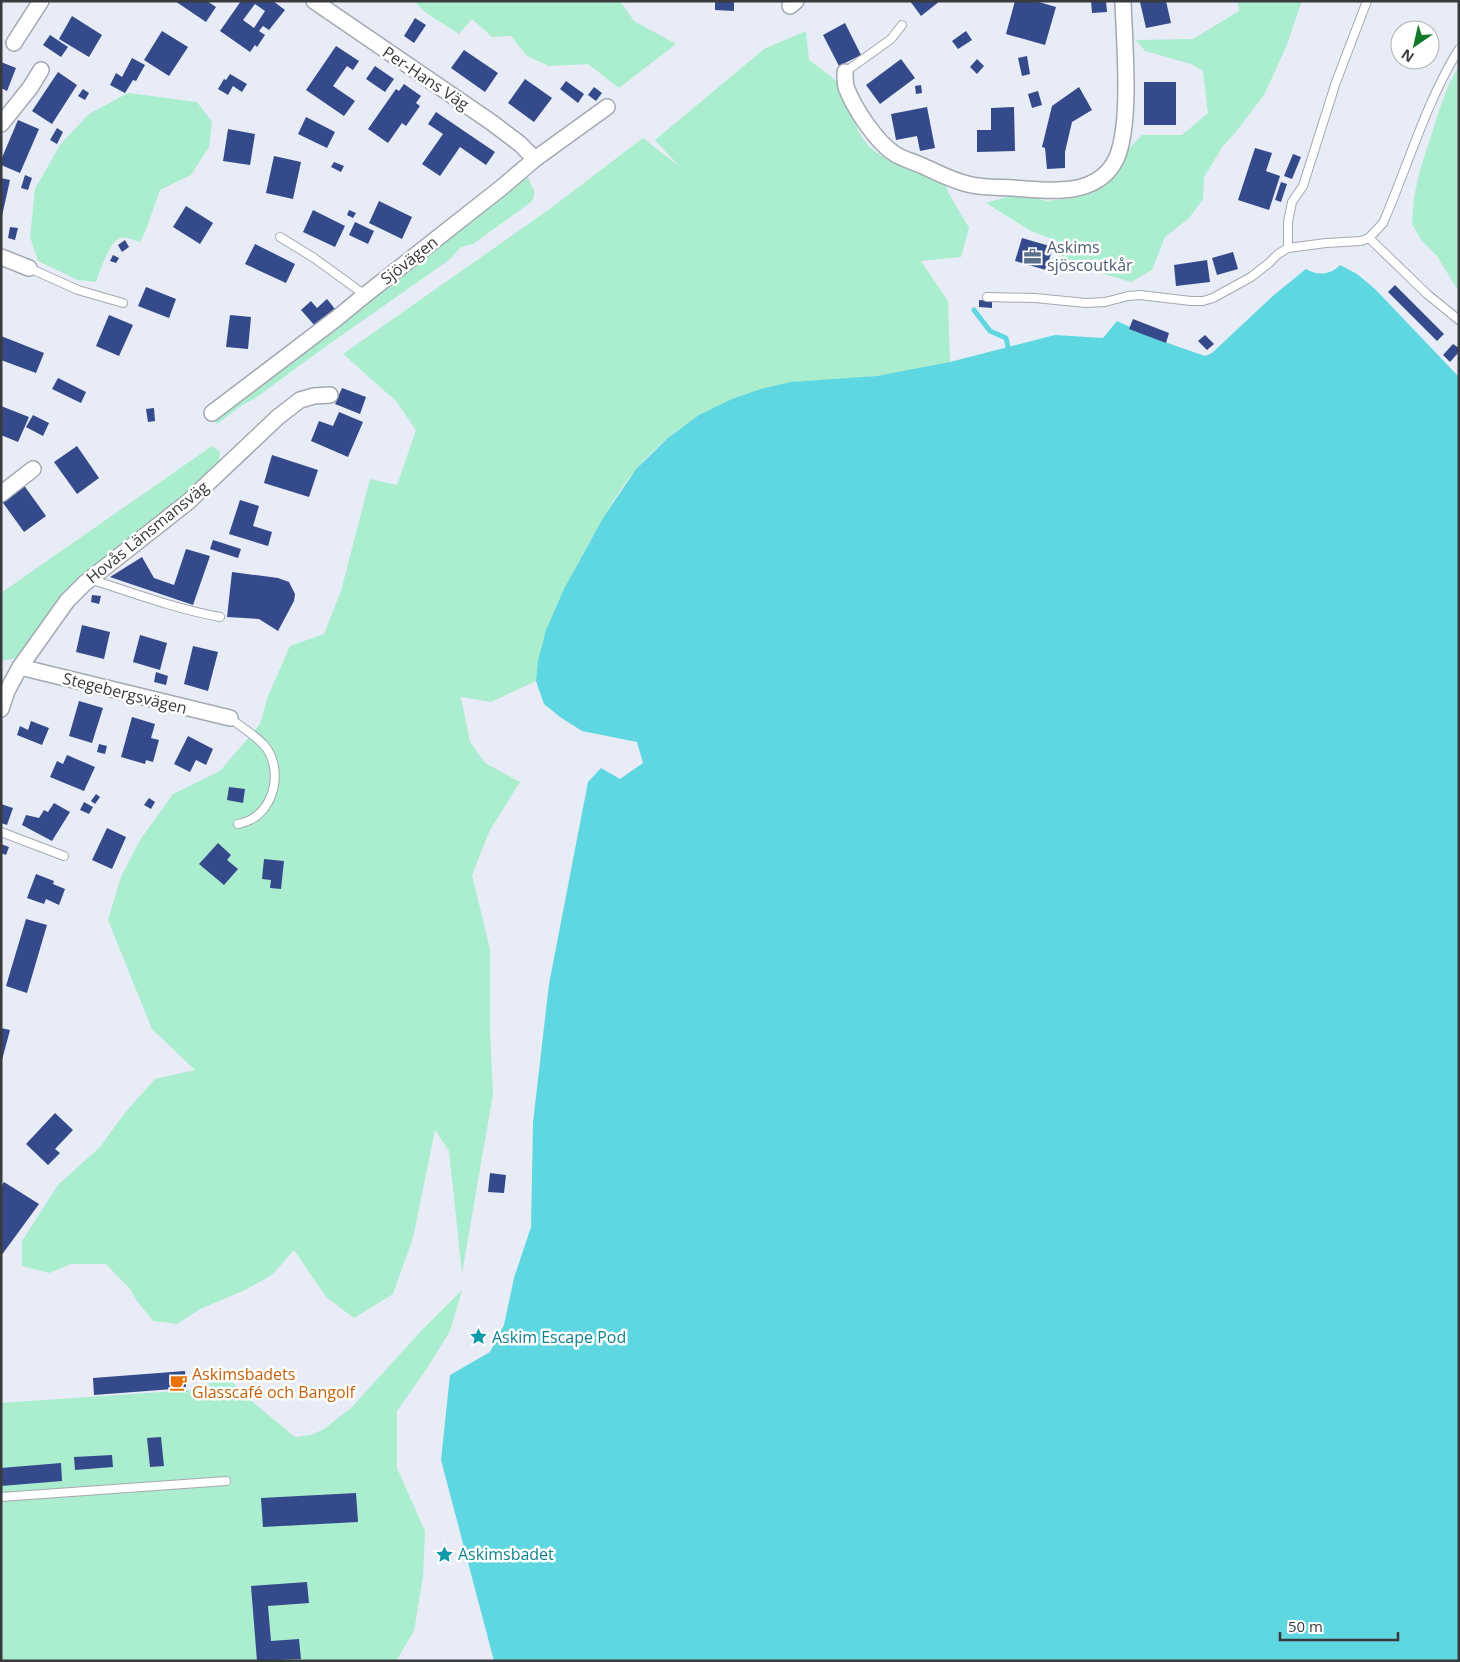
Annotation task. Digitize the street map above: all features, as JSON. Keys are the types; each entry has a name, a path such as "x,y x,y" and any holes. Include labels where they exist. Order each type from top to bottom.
{"street":[{"path":"14,43 40,1"},
{"name":"Per-Hans Väg","path":"314,1 491,122 520,144 535,159"},
{"path":"845,72 846,85 854,104 879,140 894,153 948,177 972,185 1048,191 1086,186 1108,172 1120,150 1124,123 1123,1"},
{"path":"1,124 30,88 41,70"},
{"name":"Sjövägen","path":"212,414 337,318 535,159 606,107"},
{"path":"1,257 28,268"},
{"name":"Hovås Länsmansväg","path":"1,709 7,691 20,667 68,601 90,579 188,502 278,416 300,400 314,396 330,395"},
{"path":"1,494 33,469"},
{"name":"Stegebergsvägen","path":"20,667 230,718"}],"lane":[{"path":"1288,248 1288,222 1292,202 1303,186 1336,82 1367,1"},
{"path":"845,72 879,49 897,33 902,25"},
{"path":"987,297 1035,298 1086,303 1105,302 1140,295 1202,301 1213,298 1252,276 1288,248 1361,241 1369,238 1383,223 1446,70 1459,49"},
{"path":"280,236 365,295"},
{"path":"1369,238 1427,294 1459,320"},
{"path":"28,268 78,290 123,302"},
{"path":"90,579 164,603 220,617"},
{"path":"230,718 265,746 274,769 275,784 273,793 266,804 250,820 238,824"},
{"path":"1,832 64,856"},
{"path":"1,1497 226,1481"}],"green space":[{"path":"414,1 620,1 634,21 676,44 619,88 588,64 549,66 527,56 511,36 492,37 472,19 459,34 426,13"},
{"path":"1238,1 1302,1 1286,47 1264,95 1223,146 1204,177 1203,199 1189,218 1165,237 1152,270 1131,282 1097,272 1076,272 1061,267 1060,242 1031,231 986,203 1016,194 1047,201 1073,198 1089,193 1111,177 1123,155 1142,135 1182,135 1208,113 1203,71 1191,64 1145,51 1136,40 1193,39 1239,11"},
{"path":"806,31 809,60 839,84 856,126 864,140 885,158 945,182 948,192 969,228 961,257 921,261 948,301 950,362 884,375 832,381 789,383 767,388 726,403 687,424 669,437 637,468 611,505 555,610 543,644 536,681 491,702 461,697 470,742 485,763 520,782 490,830 472,875 490,949 490,1030 493,1094 462,1273 449,1151 435,1130 413,1238 393,1294 354,1318 326,1297 294,1250 272,1275 245,1290 200,1309 177,1324 153,1321 130,1289 106,1264 71,1264 49,1273 22,1266 22,1241 58,1185 100,1147 124,1114 155,1079 195,1070 152,1029 108,920 121,877 140,840 173,794 220,771 260,724 268,696 290,646 324,634 341,591 370,479 397,485 416,430 396,401 343,354 547,211 643,138 680,167 655,140 764,49"},
{"path":"1459,66 1459,292 1437,256 1422,241 1412,224 1414,197 1420,170 1441,105"},
{"path":"128,93 197,102 212,122 209,147 191,175 160,190 140,242 126,238 117,240 109,250 96,282 78,280 38,261 30,237 35,189 60,145 89,114"},
{"path":"527,175 534,191 534,197 531,202 473,244 461,247 449,260 254,399 242,405 217,424 213,420"},
{"path":"212,446 220,452 218,466 140,531 80,576 61,596 17,658 1,661 1,593"},
{"path":"462,1290 450,1331 428,1367 397,1411 397,1468 425,1531 423,1576 414,1631 396,1661 1,1661 1,1403 191,1390 227,1377 255,1404 295,1437 311,1435 324,1429 351,1408 422,1330"}],"water":[{"path":"1340,265 1357,274 1375,289 1459,377 1459,1661 494,1661 441,1460 450,1375 490,1352 504,1325 514,1278 531,1227 533,1123 549,984 588,782 601,768 620,779 643,763 637,742 582,731 560,717 544,704 536,681 538,661 546,630 564,589 603,518 636,469 668,438 699,415 732,399 761,389 791,382 877,376 950,362 1055,335 1103,338 1117,321 1159,340 1205,356 1212,353 1274,295 1306,269 1315,273 1328,273"}],"building":[{"path":"175,1 207,1 216,7 206,22"},
{"path":"241,1 273,1 285,10 269,30 263,26 259,31 265,35 257,47 255,45 250,52 220,31","holes":["255,4 265,11 254,28 243,20"]},
{"path":"715,1 734,1 734,11 715,10"},
{"path":"910,1 940,1 921,16"},
{"path":"1015,1 1035,1 1056,7 1045,45 1006,34"},
{"path":"1091,1 1106,1 1107,12 1092,13"},
{"path":"1166,1 1171,23 1146,28 1140,2"},
{"path":"72,16 102,35 89,57 59,39"},
{"path":"415,18 426,25 414,43 404,36"},
{"path":"845,23 861,55 839,66 823,35"},
{"path":"162,31 188,47 169,76 144,60"},
{"path":"966,31 972,40 958,49 952,41"},
{"path":"50,35 68,47 61,57 43,45"},
{"path":"336,46 359,61 353,70 347,66 333,86 355,101 344,116 306,90"},
{"path":"464,50 498,73 485,92 451,68"},
{"path":"1027,56 1030,74 1022,76 1018,58"},
{"path":"132,58 145,65 136,81 133,80 125,93 110,85 116,73 122,77"},
{"path":"901,59 915,78 880,104 866,85"},
{"path":"977,59 984,66 977,74 970,67"},
{"path":"1,62 16,68 7,91 1,88"},
{"path":"375,66 394,79 385,92 366,79"},
{"path":"58,72 77,85 52,124 32,111"},
{"path":"230,74 247,84 242,92 233,86 228,95 218,89 224,79 226,80"},
{"path":"525,79 552,98 534,122 508,103"},
{"path":"566,81 584,94 578,103 560,89"},
{"path":"1144,82 1176,82 1176,125 1144,125"},
{"path":"404,84 421,96 416,103 420,106 406,126 402,123 388,143 368,129 396,89 399,91"},
{"path":"921,85 922,93 916,94 915,86"},
{"path":"594,87 602,93 596,101 588,95"},
{"path":"1079,87 1092,110 1072,122 1065,152 1065,168 1047,169 1045,148 1042,147 1052,106"},
{"path":"83,89 89,93 85,100 78,96"},
{"path":"1038,91 1042,105 1032,108 1028,94"},
{"path":"927,107 935,148 920,151 917,136 896,140 891,114"},
{"path":"1014,107 1015,151 977,152 977,130 991,130 991,108"},
{"path":"436,112 495,152 486,165 460,147 440,176 422,164 443,134 428,124"},
{"path":"306,117 335,132 327,148 298,134"},
{"path":"18,120 39,129 20,173 1,165 1,160"},
{"path":"57,128 63,132 57,144 50,140"},
{"path":"228,129 255,134 250,165 223,161"},
{"path":"1255,148 1272,153 1266,171 1280,176 1269,210 1238,200"},
{"path":"1293,154 1301,157 1292,179 1284,176"},
{"path":"274,156 301,162 293,199 266,193"},
{"path":"334,162 344,166 341,172 331,167"},
{"path":"25,175 32,178 28,190 21,188"},
{"path":"1,178 10,180 2,216 1,215"},
{"path":"1281,182 1287,184 1281,202 1275,200"},
{"path":"379,201 412,217 402,239 369,223"},
{"path":"186,206 213,223 200,244 173,227"},
{"path":"313,210 345,226 335,247 303,232"},
{"path":"349,210 356,213 353,218 347,215"},
{"path":"355,222 374,231 368,244 349,235"},
{"path":"10,227 18,228 15,240 8,238"},
{"path":"1022,238 1053,247 1046,270 1015,261"},
{"path":"125,240 129,247 122,252 118,245"},
{"path":"255,244 295,264 286,283 245,264"},
{"path":"1233,252 1238,269 1217,275 1212,258"},
{"path":"113,255 119,258 116,263 110,261"},
{"path":"1207,260 1210,282 1176,286 1174,265"},
{"path":"1395,285 1444,334 1437,341 1388,292"},
{"path":"146,287 176,299 169,318 138,306"},
{"path":"327,299 335,309 315,326 301,310 311,301 317,308"},
{"path":"979,300 992,301 992,308 979,307"},
{"path":"109,315 133,325 119,356 96,346"},
{"path":"230,315 251,317 248,349 226,347"},
{"path":"1133,319 1169,333 1166,343 1129,329"},
{"path":"1205,335 1214,344 1207,350 1198,341"},
{"path":"1,336 44,353 36,373 1,360"},
{"path":"1453,344 1459,348 1459,352 1450,362 1443,355"},
{"path":"58,378 86,392 81,403 52,389"},
{"path":"342,388 366,397 360,414 335,404"},
{"path":"1,406 29,417 18,442 1,435"},
{"path":"154,408 155,421 148,422 146,409"},
{"path":"339,412 363,422 348,457 311,441 319,421 333,426"},
{"path":"33,415 49,423 43,436 26,427"},
{"path":"77,446 99,478 77,494 54,462"},
{"path":"272,455 318,470 309,497 264,483"},
{"path":"23,484 46,516 24,532 1,500"},
{"path":"240,500 259,506 253,526 272,532 268,546 229,534"},
{"path":"213,540 241,549 238,558 210,549"},
{"path":"186,549 210,556 193,605 110,577 142,557 154,578 174,585"},
{"path":"232,572 278,578 289,582 295,594 294,601 278,631 259,619 227,617"},
{"path":"92,595 101,596 99,604 91,602"},
{"path":"82,625 110,632 104,659 76,652"},
{"path":"140,635 167,643 160,670 133,662"},
{"path":"193,646 218,652 208,691 184,684"},
{"path":"156,672 168,676 166,685 154,682"},
{"path":"79,701 103,708 92,743 69,736"},
{"path":"132,717 155,724 151,738 159,740 153,762 146,760 145,764 121,757"},
{"path":"31,721 49,728 42,745 17,735 20,726 28,730"},
{"path":"188,736 213,749 206,765 196,760 190,772 174,764"},
{"path":"99,744 107,746 105,754 97,752"},
{"path":"67,755 95,767 84,791 50,777 57,761 63,764"},
{"path":"229,787 245,789 243,803 227,800"},
{"path":"96,794 100,797 95,804 91,801"},
{"path":"149,798 155,802 151,809 144,805"},
{"path":"84,802 93,807 89,814 80,810"},
{"path":"54,803 70,812 52,841 22,825 26,815 39,818 44,810 48,812"},
{"path":"1,804 13,808 7,825 1,823"},
{"path":"107,828 126,837 112,869 92,860"},
{"path":"218,843 231,855 227,860 238,869 224,885 199,864"},
{"path":"1,844 9,847 6,855 1,853"},
{"path":"264,859 284,861 281,889 270,888 271,880 262,879"},
{"path":"36,874 54,881 53,884 65,889 59,905 46,899 44,904 27,898"},
{"path":"26,919 47,925 27,993 6,986"},
{"path":"1,1028 10,1030 2,1060 1,1060"},
{"path":"55,1113 73,1130 55,1149 60,1153 48,1165 26,1144"},
{"path":"490,1173 506,1175 504,1193 488,1192"},
{"path":"4,1182 39,1204 1,1256 1,1186"},
{"path":"185,1371 186,1388 94,1395 93,1378"},
{"path":"161,1437 164,1466 150,1467 147,1438"},
{"path":"112,1455 113,1467 75,1470 74,1457"},
{"path":"61,1463 62,1481 1,1486 1,1468"},
{"path":"356,1493 358,1522 263,1527 261,1498"},
{"path":"307,1582 309,1603 268,1606 271,1641 299,1639 301,1659 257,1661 251,1586"}],"waterway":[{"path":"974,310 990,331 1006,338 1008,347"}],"place":[{"name":"Askims sjöscoutkår","path":"1033,256"},
{"name":"Askim Escape Pod","path":"478,1337"},
{"name":"Askimsbadets Glasscafé och Bangolf","path":"178,1383"},
{"name":"Askimsbadet","path":"444,1554"}]}
